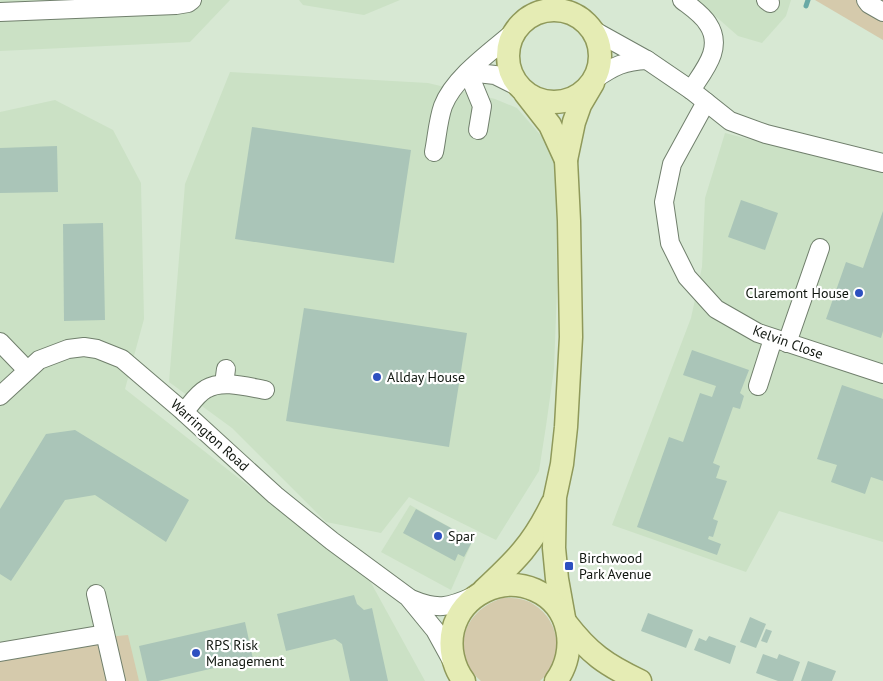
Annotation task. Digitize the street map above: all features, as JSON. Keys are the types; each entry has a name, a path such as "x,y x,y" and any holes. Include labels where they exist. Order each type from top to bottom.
{"main road":[{"path":"530,0 509,44 508,60 511,74 550,125 566,160"},
{"path":"556,681 563,672 569,655 569,637 557,579 554,548 555,496 562,464 566,428 571,337 570,221 566,160 574,122 580,105 600,67 601,54 598,41 588,25 567,0"},
{"path":"518,27 532,15 545,10 559,10 572,13 588,25"},
{"path":"521,89 536,99 552,103 567,101 582,94 594,81"},
{"path":"461,677 452,651 452,636 455,622 462,610 530,544 555,496"},
{"path":"480,593 496,586 516,585 536,590 552,602 580,642 592,654 640,681"}],"street":[{"path":"0,12 176,5 188,3 192,0"},
{"path":"682,0 708,24 714,41 711,59 690,90"},
{"path":"866,0 869,4 883,12"},
{"path":"588,25 647,60 730,120 766,134 883,163"},
{"path":"434,152 443,107 452,90 468,72 518,27"},
{"path":"594,81 615,66 629,61 647,60"},
{"path":"468,72 495,75 521,89"},
{"path":"468,72 482,106 478,130"},
{"name":"Kelvin Close","path":"706,102 672,164 664,202 670,243 687,277 716,309 758,333 883,374"},
{"path":"758,386 780,341 820,248"},
{"path":"0,342 27,370"},
{"name":"Warrington Road","path":"0,396 39,360 61,351 84,347 98,349 122,359 184,412 275,495 408,598 434,630 461,677"},
{"path":"184,412 205,389 225,377 265,390"},
{"name":"Warrington Road","path":"408,598 439,608 457,604 480,593"},
{"path":"96,594 116,681"},
{"path":"0,652 105,634"}],"shaded area":[{"path":"0,0 230,0 190,42 0,51"},
{"path":"299,0 400,0 364,15 303,5"},
{"path":"697,0 791,0 786,16 762,43 738,36"},
{"path":"815,0 883,0 883,40"},
{"path":"230,72 428,83 495,99 517,108 556,153 557,289 554,369 546,426 539,471 496,540 409,497 381,533 326,522 232,428 169,382 185,184"},
{"path":"55,100 113,130 141,183 144,319 125,389 370,581 425,681 0,681 0,112"},
{"path":"725,133 826,159 883,168 883,542 779,511 746,572 612,525 691,318 702,267 705,198"},
{"path":"410,505 473,540 451,590 381,552"},
{"path":"503,598 522,599 530,602 542,611 554,630 556,652 553,663 548,673 540,681 481,681 471,670 465,658 463,645 465,633 470,622 478,612"},
{"path":"128,635 139,681 0,681 0,647"}],"building":[{"path":"252,127 411,150 394,263 235,239"},
{"path":"57,146 58,192 0,193 0,148"},
{"path":"741,200 778,213 765,250 728,237"},
{"name":"Claremont House","path":"883,211 883,331 881,338 826,319 846,262 863,268"},
{"path":"103,223 105,320 64,321 63,224"},
{"name":"Allday House","path":"304,308 467,333 449,447 286,421"},
{"path":"692,350 749,370 740,393 744,396 740,409 733,407 713,463 720,466 716,478 727,481 713,519 718,521 713,537 709,536 708,539 721,544 717,555 637,527 669,437 683,442 700,393 712,397 716,386 683,375"},
{"path":"842,385 883,399 883,481 871,477 865,494 831,482 837,465 817,459"},
{"path":"75,430 189,500 166,542 95,495 65,500 11,581 0,574 0,509 46,434"},
{"name":"Spar","path":"416,509 473,540 464,557 458,554 455,561 403,533"},
{"path":"354,595 357,604 364,610 372,608 388,681 350,681 342,644 335,639 286,651 277,614"},
{"path":"648,613 693,630 686,648 641,631"},
{"path":"750,617 766,624 756,648 740,642"},
{"name":"RPS Risk Management","path":"245,622 253,659 158,681 147,681 139,646"},
{"path":"766,629 772,631 767,643 761,641"},
{"path":"709,636 736,646 730,664 694,650 699,638 706,641"},
{"path":"763,654 777,659 779,654 800,662 793,681 778,681 756,673"},
{"path":"808,661 836,671 832,681 801,681"}],"waterway":[{"path":"806,6 808,0"}],"place":[{"name":"Claremont House","path":"859,293"},
{"name":"Allday House","path":"377,377"},
{"name":"Spar","path":"438,536"},
{"name":"Birchwood Park Avenue","path":"569,566"},
{"name":"RPS Risk Management","path":"196,653"}]}
